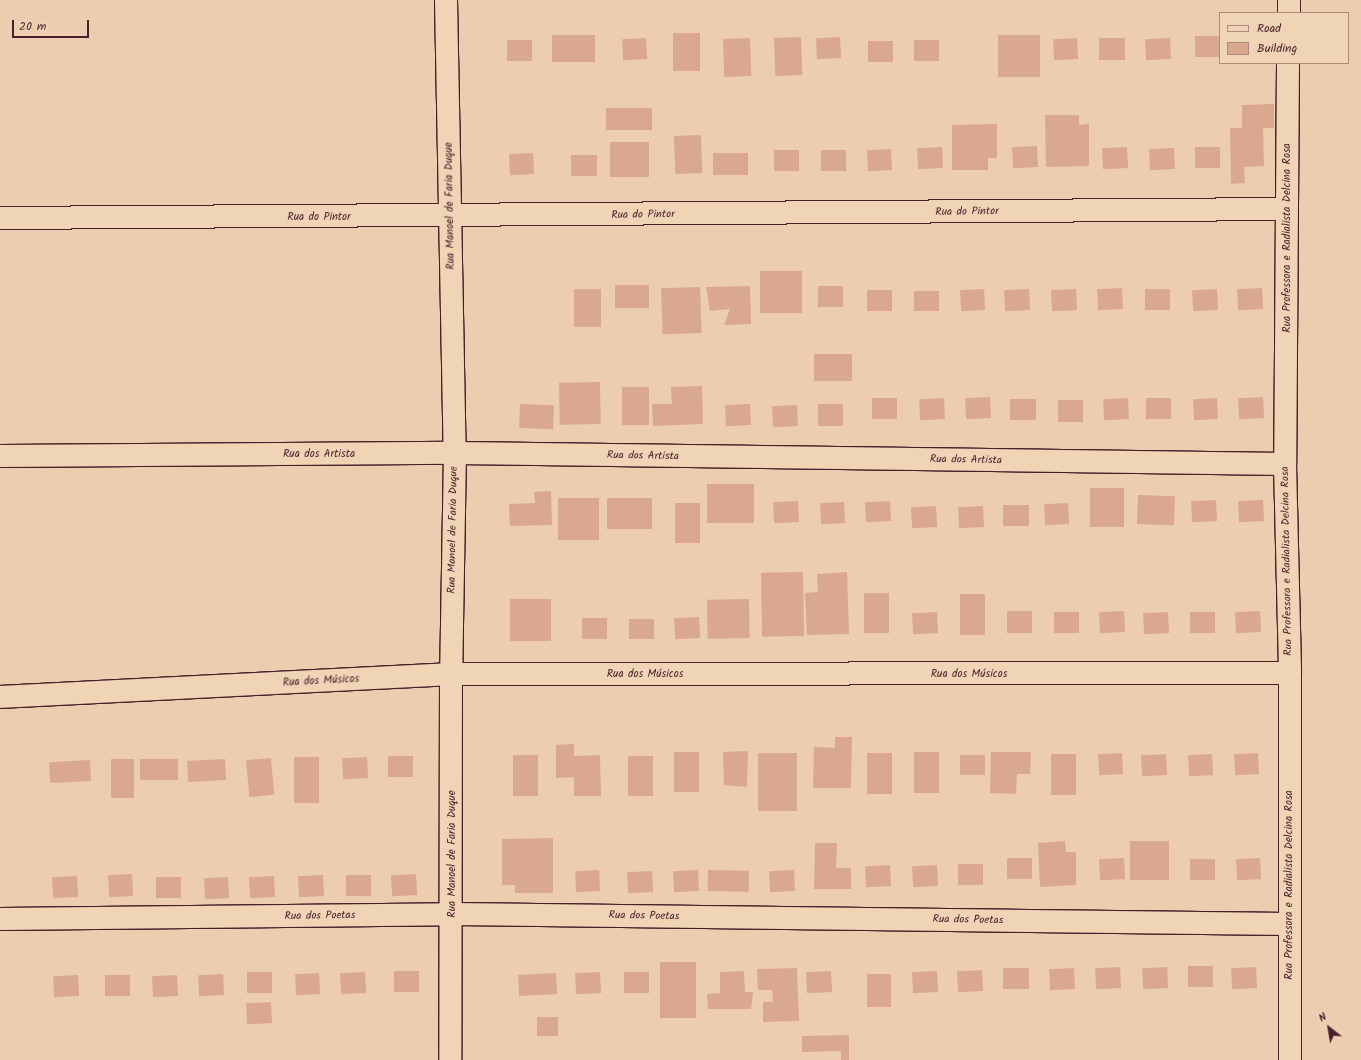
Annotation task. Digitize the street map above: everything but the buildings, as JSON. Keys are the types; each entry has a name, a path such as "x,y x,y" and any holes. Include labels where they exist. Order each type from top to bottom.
{"street":[{"name":"Rua Manoel de Faria Duque","path":"446,0 455,453 451,674 452,914 450,1060"},
{"path":"1289,0 1289,12"},
{"name":"Rua Professora e Radialista Delcina Rosa","path":"1288,64 1285,464 1290,673 1288,924 1290,1060"},
{"name":"Rua do Pintor","path":"0,218 450,217 1286,209"},
{"name":"Rua dos Artista","path":"0,456 455,453 1285,464"},
{"name":"Rua dos Músicos","path":"0,697 451,674 1290,673"},
{"name":"Rua dos Poetas","path":"0,919 452,914 1288,924"}]}
